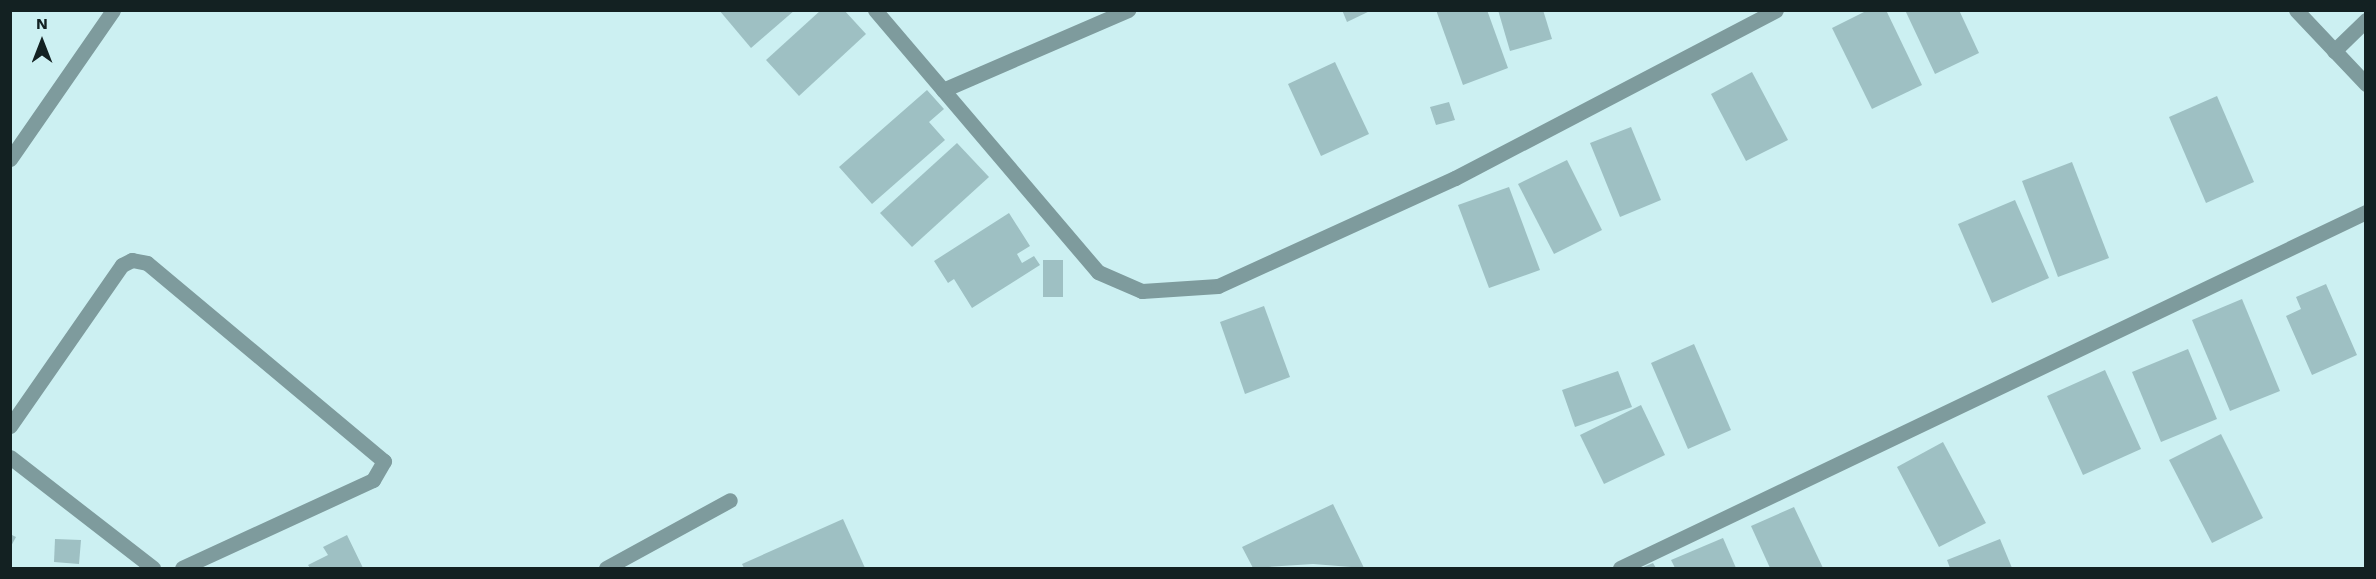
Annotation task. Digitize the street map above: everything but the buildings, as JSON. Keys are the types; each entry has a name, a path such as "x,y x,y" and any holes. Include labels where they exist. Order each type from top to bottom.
{"street":[{"path":"10,159 113,10"},
{"path":"874,10 1098,272 1142,291 1218,286 1455,177 1776,10"},
{"path":"943,90 1128,10"},
{"path":"2296,10 2366,84"},
{"path":"2334,51 2366,20"},
{"path":"1620,568 2366,212"},
{"path":"10,426 122,265 132,260 147,263 384,461 374,480 182,568"},
{"path":"10,457 153,568"},
{"path":"606,568 730,500"}]}
